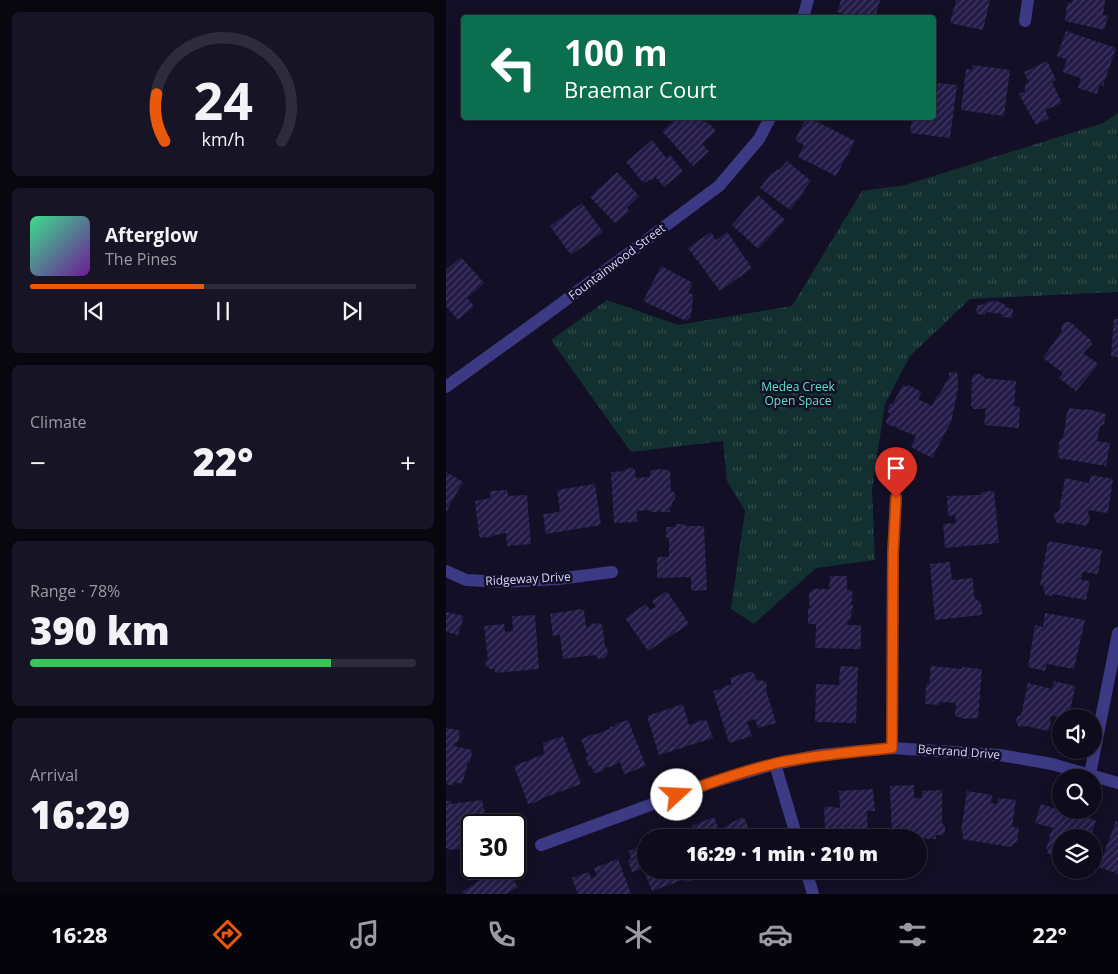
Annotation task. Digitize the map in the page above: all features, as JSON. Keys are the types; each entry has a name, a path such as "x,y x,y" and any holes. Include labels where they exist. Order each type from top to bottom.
{"street":[{"path":"804,15 808,0"},
{"path":"1025,21 1028,0"},
{"name":"Fountainwood Street","path":"446,387 719,186 759,139 769,120"},
{"path":"892,748 893,554 896,498"},
{"name":"Ridgeway Drive","path":"446,571 466,580 503,582 558,579 612,572"},
{"path":"1091,769 1118,633"},
{"name":"Bertrand Drive","path":"542,845 710,782 775,764 820,755 892,748 1000,755 1071,769"},
{"path":"775,764 794,829"},
{"name":"Bertrand Drive","path":"1102,778 1118,783"},
{"path":"809,879 813,894"}],"green space":[{"name":"Medea Creek Open Space","path":"1118,113 1118,292 970,299 910,356 885,404 872,489 875,560 816,568 754,624 731,609 745,511 727,481 723,441 631,452 551,340 607,300 678,325 792,306 862,191 905,185 1103,123"}],"building":[{"path":"841,0 880,0 876,15 847,15 837,12"},
{"path":"956,0 990,0 983,30 950,23"},
{"path":"1073,0 1105,0 1103,15 1108,16 1104,30 1065,21 1067,4 1069,2 1072,3"},
{"path":"1066,31 1116,48 1103,86 1100,84 1097,94 1078,88 1081,78 1062,72 1067,60 1057,56"},
{"path":"1047,61 1056,80 1052,82 1062,103 1045,110 1049,118 1036,125 1019,94 1025,91 1025,84 1029,83 1024,72"},
{"path":"973,65 1010,70 1004,116 961,110 966,69 972,70"},
{"path":"938,83 957,85 950,138 910,133 912,120 936,120"},
{"path":"675,120 703,120 708,122 716,131 702,144 709,151 693,166 662,131"},
{"path":"805,120 814,120 855,141 836,176 798,157 804,145 795,140"},
{"path":"652,140 666,158 670,155 683,171 664,187 655,177 652,181 650,179 643,183 626,162"},
{"path":"787,161 811,181 790,210 760,188 772,172 774,173 777,169 779,170"},
{"path":"617,172 639,196 627,208 630,211 615,223 590,197"},
{"path":"758,195 785,220 758,249 732,225"},
{"path":"582,203 603,232 571,255 550,226"},
{"path":"711,232 716,240 727,232 752,268 720,291 688,248"},
{"path":"461,257 484,283 467,298 474,306 458,320 446,306 446,270"},
{"path":"661,266 693,283 688,292 693,295 692,309 690,318 686,321 643,301"},
{"path":"996,301 1013,309 1012,318 1002,317 1002,314 986,312 985,315 976,314 977,305"},
{"path":"1114,319 1118,319 1118,357 1112,357 1111,355"},
{"path":"1065,322 1070,322 1091,340 1092,344 1083,353 1097,363 1097,366 1076,391 1059,378 1063,373 1043,358 1062,331 1061,327"},
{"path":"954,372 958,376 958,389 953,418 932,458 911,447 916,436 898,429 896,426 887,424 886,421 890,414 888,409 903,385 907,387 908,385 922,392 918,399 932,406 949,378 949,373"},
{"path":"975,374 981,374 984,378 1016,381 1014,406 1020,407 1019,428 984,425 986,408 973,409 971,406 972,377"},
{"path":"1069,408 1087,409 1106,414 1104,424 1100,426 1097,441 1110,443 1106,466 1058,458 1059,443 1061,438 1063,438 1065,419"},
{"path":"633,468 636,478 650,477 650,471 655,469 670,470 671,491 675,493 675,499 672,502 672,507 669,507 670,512 661,512 661,510 657,512 649,510 637,511 637,522 614,523 611,472 625,471 625,469"},
{"path":"446,472 463,482 446,512"},
{"path":"1091,475 1113,479 1108,512 1089,510 1088,514 1090,517 1086,526 1065,522 1064,524 1057,523 1054,518 1055,513 1059,511 1065,478 1089,483"},
{"path":"595,484 601,525 546,534 543,514 560,512 557,490"},
{"path":"507,490 508,496 527,495 531,544 507,546 506,533 491,537 480,538 479,536 475,501 491,498 490,491"},
{"path":"994,491 999,543 945,548 943,524 956,523 955,515 948,516 947,496 980,495 982,492"},
{"path":"677,524 704,526 707,590 691,591 691,577 657,578 657,557 669,557 669,539 666,537 667,527 675,527"},
{"path":"1048,541 1102,550 1098,574 1083,572 1081,580 1090,581 1086,600 1053,594 1051,596 1046,595 1043,590 1044,585 1040,585"},
{"path":"950,562 952,580 973,578 974,597 981,603 982,615 935,620 930,564"},
{"path":"830,576 847,576 847,590 851,590 853,594 851,604 853,606 850,620 847,620 847,625 861,625 861,649 815,648 816,624 808,624 808,608 811,608 809,593 812,589 829,589"},
{"path":"667,591 689,624 648,651 625,618 646,604 650,610 656,607 652,601"},
{"path":"584,610 586,627 599,623 602,625 608,653 605,658 599,659 595,655 563,659 560,635 553,636 550,614"},
{"path":"446,612 464,616 458,635 446,632"},
{"path":"1045,613 1085,620 1074,669 1047,664 1045,671 1028,667 1035,625 1043,627"},
{"path":"535,615 539,669 495,673 495,669 490,669 486,666 485,662 488,659 484,626 504,624 505,632 513,631 512,616"},
{"path":"840,666 858,667 856,723 815,722 816,684 839,685"},
{"path":"931,666 982,669 978,718 962,719 961,717 955,717 956,703 940,702 940,705 925,704 926,684 929,684"},
{"path":"753,671 757,681 766,682 766,690 776,723 758,728 755,719 747,722 752,736 729,743 713,691 732,685 730,678"},
{"path":"1054,681 1075,686 1071,709 1052,709 1050,729 1047,731 1026,726 1019,727 1016,722 1017,717 1021,715 1028,683 1052,689"},
{"path":"683,704 689,725 706,719 713,738 659,755 647,716"},
{"path":"628,720 646,766 624,774 620,762 604,768 604,771 594,773 585,757 588,756 581,740"},
{"path":"446,728 458,730 460,734 458,742 454,746 471,750 472,752 462,784 454,782 453,786 446,784"},
{"path":"563,736 581,784 528,804 514,766 544,754 543,743"},
{"path":"914,785 914,798 922,798 922,791 942,790 942,823 945,826 945,832 942,835 936,835 936,839 927,839 927,829 892,829 890,786"},
{"path":"873,789 875,811 867,811 868,829 825,829 824,809 826,806 840,808 839,791"},
{"path":"967,791 992,795 991,803 997,804 998,798 1016,800 1012,827 1019,828 1017,841 1010,847 962,839 963,832 961,831"},
{"path":"482,800 485,814 461,814 461,848 449,850 446,848 446,801 451,801 451,804"},
{"path":"1041,804 1052,808 1052,819 1091,819 1096,821 1093,829 1052,829 1035,823"},
{"path":"714,817 719,829 693,829 692,826"},
{"path":"742,817 745,819 749,829 721,829"},
{"path":"1116,821 1118,822 1118,874 1102,868 1102,859"},
{"path":"1052,830 1052,855 1047,853 1048,850 1046,849"},
{"path":"637,848 637,870 632,872 628,860 631,859 629,851"},
{"path":"618,859 631,894 578,894 572,878 589,872 591,878 597,876 594,868"},
{"path":"482,879 513,879 518,887 506,894 463,894 462,892"},
{"path":"647,879 692,879 686,882 683,880 652,891"}],"route":[{"path":"677,795 710,782 775,764 820,755 892,748 893,554 896,498"}]}
